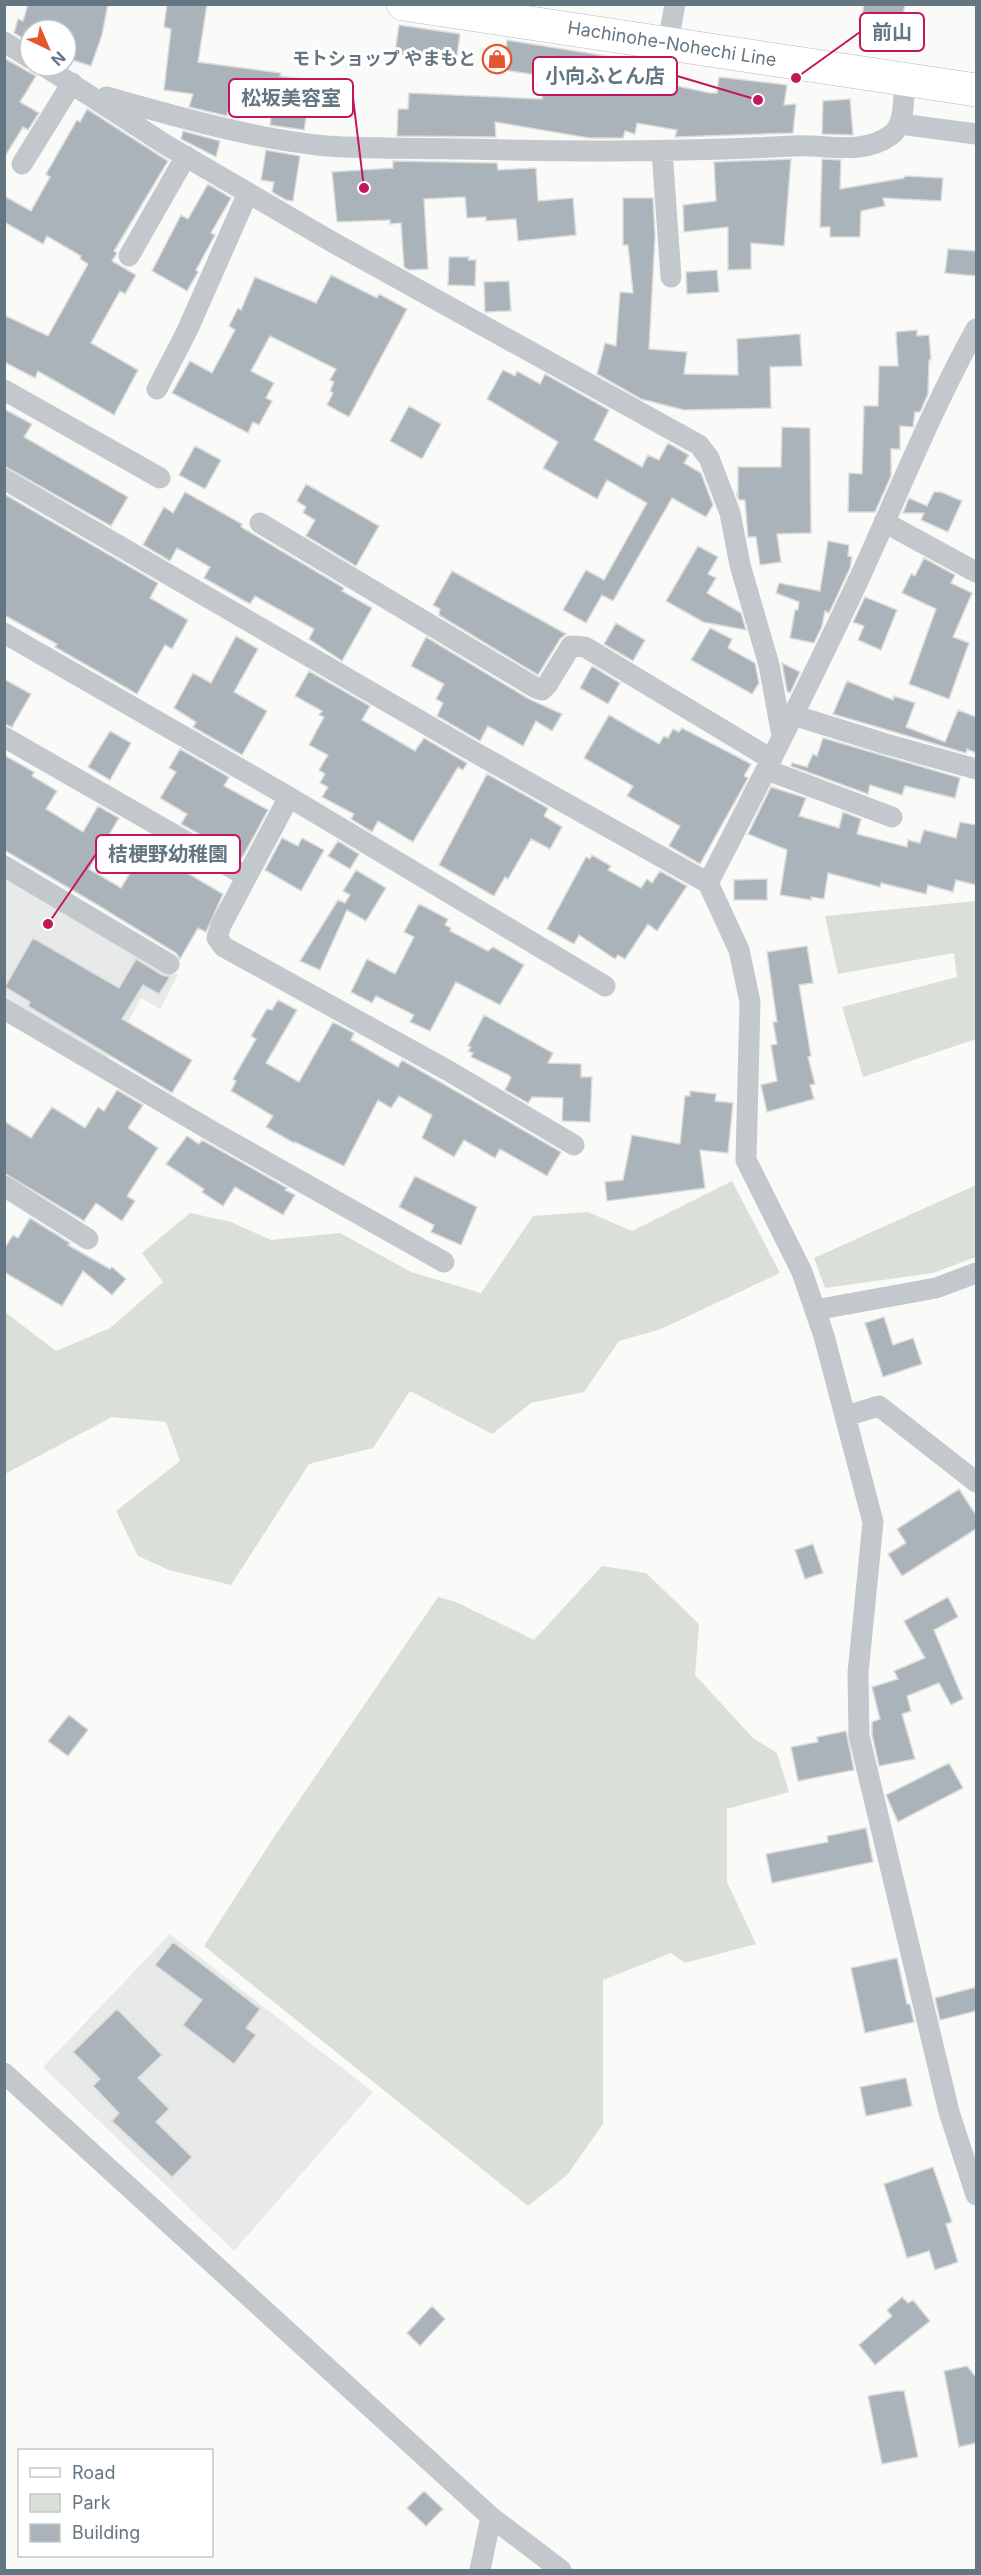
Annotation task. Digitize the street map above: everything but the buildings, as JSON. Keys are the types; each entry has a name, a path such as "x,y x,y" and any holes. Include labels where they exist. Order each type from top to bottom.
{"main road":[{"name":"Hachinohe-Nohechi Line","path":"403,4 976,90"}],"street":[{"path":"669,44 675,4"},
{"path":"4,42 18,51"},
{"path":"64,78 186,156 334,243 699,445 709,458 730,513 740,565 769,665 782,736"},
{"path":"80,88 231,131 327,146 663,152 797,146 854,147 878,143 893,134 900,124 905,80"},
{"path":"22,164 80,88"},
{"path":"900,124 976,134"},
{"path":"663,152 671,277"},
{"path":"129,255 186,156"},
{"path":"157,389 187,331 248,193"},
{"path":"708,883 769,765 952,372 976,329"},
{"path":"4,390 160,478"},
{"path":"4,479 467,748 708,883 739,950 750,1002 746,1160 802,1272 846,1416 873,1522 858,1673 859,1736 949,2112 976,2195"},
{"path":"884,522 976,572"},
{"path":"260,523 536,688 542,690 547,685 571,646 585,647 769,765 892,817"},
{"path":"4,633 289,797 605,986"},
{"path":"793,715 976,769"},
{"path":"4,738 246,876"},
{"path":"289,797 221,925 217,938 224,947 447,1070 574,1145"},
{"path":"4,866 169,964"},
{"path":"4,1009 225,1139 444,1262"},
{"path":"4,1186 88,1239"},
{"path":"815,1310 936,1288 976,1273"},
{"path":"846,1416 879,1406 976,1482"},
{"path":"4,2073 491,2517 561,2571"},
{"path":"480,2571 491,2517"}],"shaded area":[{"path":"5,872 178,975 160,1009 141,998 108,1059 5,998"},
{"path":"170,1934 373,2092 234,2251 43,2067"}],"green space":[{"path":"976,901 976,1039 863,1077 842,1007 957,977 954,953 838,974 825,916"},
{"path":"732,1181 780,1273 661,1329 619,1341 584,1392 531,1403 492,1434 410,1391 373,1448 309,1464 231,1585 169,1570 138,1556 116,1511 180,1461 166,1422 112,1417 5,1474 5,1312 56,1351 110,1328 163,1282 142,1253 190,1213 231,1222 271,1240 340,1233 411,1272 481,1293 533,1216 588,1212 632,1231"},
{"path":"976,1185 976,1257 933,1273 825,1288 814,1258"},
{"path":"602,1566 646,1573 699,1624 695,1675 753,1738 777,1753 789,1792 727,1809 727,1882 756,1944 685,1963 671,1953 603,1980 603,2124 567,2175 528,2206 204,1946 274,1837 438,1597 456,1602 534,1640"}],"place":[{"name":"モトショップ やまもと","path":"497,59"},
{"name":"前山","path":"796,78"},
{"name":"小向ふとん店","path":"758,100"},
{"name":"松坂美容室","path":"364,188"},
{"name":"桔梗野幼稚園","path":"48,924"}]}
